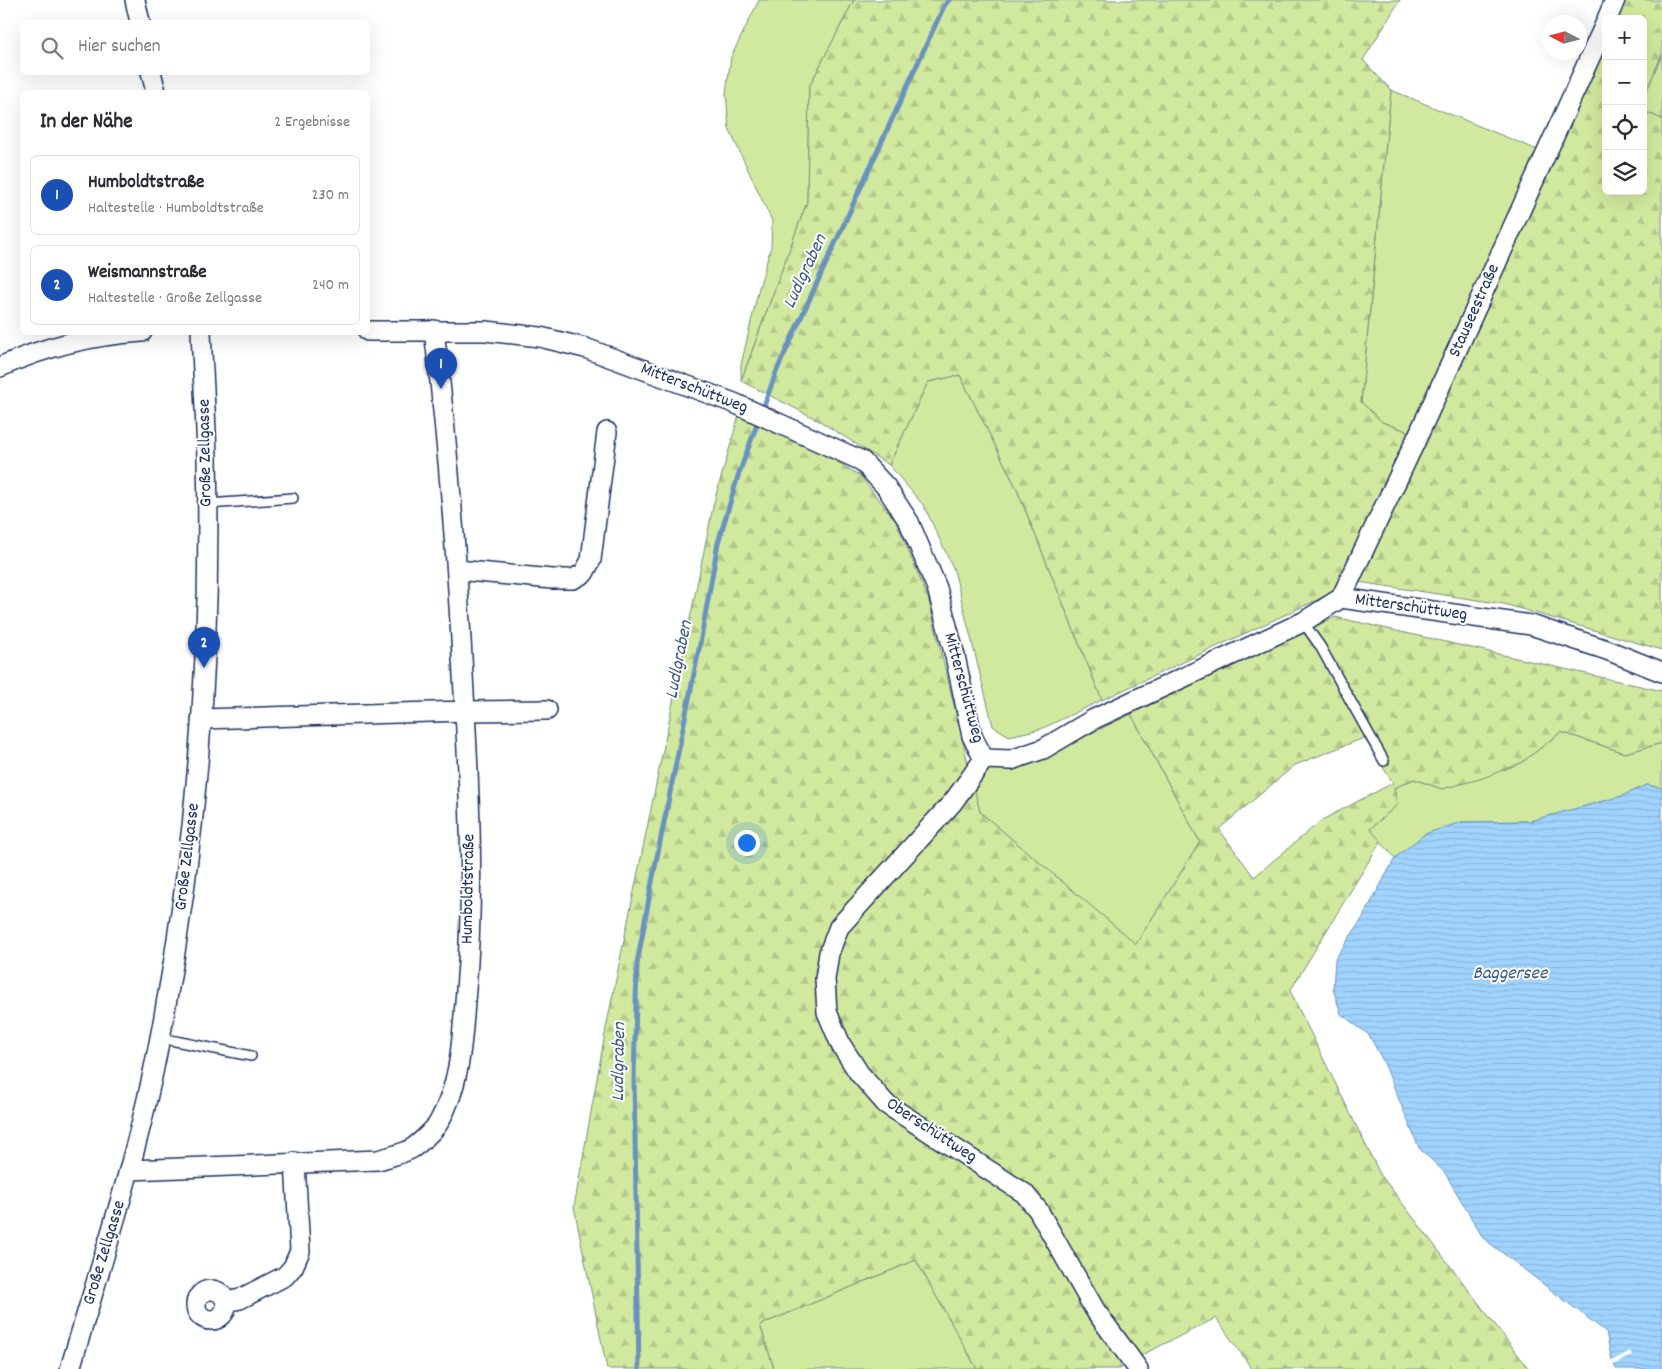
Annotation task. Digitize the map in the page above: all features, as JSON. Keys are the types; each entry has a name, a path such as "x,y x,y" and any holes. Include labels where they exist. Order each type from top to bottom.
{"street":[{"path":"134,0 139,20"},
{"name":"Stauseestraße","path":"1608,15 1616,0"},
{"name":"Stauseestraße","path":"1341,598 1416,440 1602,29"},
{"path":"152,75 156,90"},
{"name":"Humboldtstraße","path":"130,1170 378,1160 411,1149 438,1124 449,1101 459,1070 468,961 471,860 457,570 448,451 434,330"},
{"name":"Mitterschüttweg","path":"370,331 486,331 540,337 585,348 739,406 862,461 886,487 909,522 937,588 955,656 972,736 984,759 1010,760 1043,749 1094,719 1303,622 1341,598 1531,625 1607,650 1662,672"},
{"path":"0,367 23,356 77,341 116,335"},
{"name":"Große Zellgasse","path":"70,1369 130,1170 160,1038 177,945 192,835 207,612 207,459 202,335"},
{"path":"457,570 552,579 573,579 584,574 591,560 607,432"},
{"path":"201,719 548,710"},
{"name":"Oberschüttweg","path":"984,759 953,802 839,927 829,953 825,979 827,1012 841,1045 859,1073 886,1104 1024,1193 1038,1210 1095,1310 1138,1369"},
{"path":"226,1302 240,1300 284,1276 293,1267 300,1251 294,1162"}],"lane":[{"path":"207,504 293,498"},
{"path":"1303,622 1320,646 1384,761"},
{"path":"160,1038 252,1056"}],"green space":[{"path":"759,0 854,0 809,87 807,202 741,381 741,365 759,288 771,247 772,221 729,129 726,92 731,57"},
{"path":"854,0 1400,0 1363,60 1391,90 1361,402 1382,422 1414,434 1336,591 1102,700 1016,487 960,375 928,382 889,465 818,420 741,381 807,202 809,87"},
{"path":"1624,0 1662,0 1662,54 1647,90 1647,15 1617,15"},
{"path":"1602,48 1602,195 1647,195 1647,113 1662,119 1662,650 1504,604 1358,582"},
{"path":"1662,54 1662,119 1647,113 1647,90"},
{"path":"1391,90 1540,151 1414,434 1382,422 1361,402"},
{"path":"960,375 1016,487 1102,700 1041,729 1009,736 993,726 954,570 924,506 889,465 928,382"},
{"path":"739,415 817,449 860,476 896,521 928,598 980,812 1136,944 1200,842 1131,714 1335,617 1662,691 1662,743 1625,753 1561,732 1521,763 1480,779 1442,789 1414,779 1394,788 1397,805 1370,829 1381,841 1290,991 1380,1174 1529,1369 1252,1369 1216,1318 1138,1357 1120,1369 977,1369 916,1260 760,1325 774,1369 607,1369 574,1207 606,1028 714,502","holes":["1364,738 1393,783 1322,820 1254,877 1219,829 1295,765"]},
{"path":"1131,714 1200,842 1136,945 980,812 974,791 986,768 1045,756"},
{"path":"1561,732 1625,753 1662,743 1662,788 1647,785 1622,796 1530,821 1462,822 1425,834 1395,858 1370,829 1397,805 1394,788 1414,779 1442,789 1521,763"},
{"path":"916,1260 977,1369 774,1369 760,1325"}],"water":[{"name":"Baggersee","path":"1647,785 1662,788 1662,1369 1616,1369 1612,1361 1606,1332 1483,1238 1445,1173 1419,1148 1384,1063 1369,1035 1341,1014 1333,989 1335,959 1362,919 1395,858 1425,834 1462,822 1530,821 1622,796"}],"pier":[{"path":"1630,1351 1632,1355 1612,1366 1610,1362"}],"waterway":[{"name":"Ludlgraben","path":"762,411 777,370 944,6 949,0"},
{"name":"Ludlgraben","path":"639,1369 634,1079 637,964 718,543 738,476 759,419"}],"place":[{"name":"Humboldtstraße","path":"441,389"},
{"name":"Weismannstraße","path":"204,668"}]}
